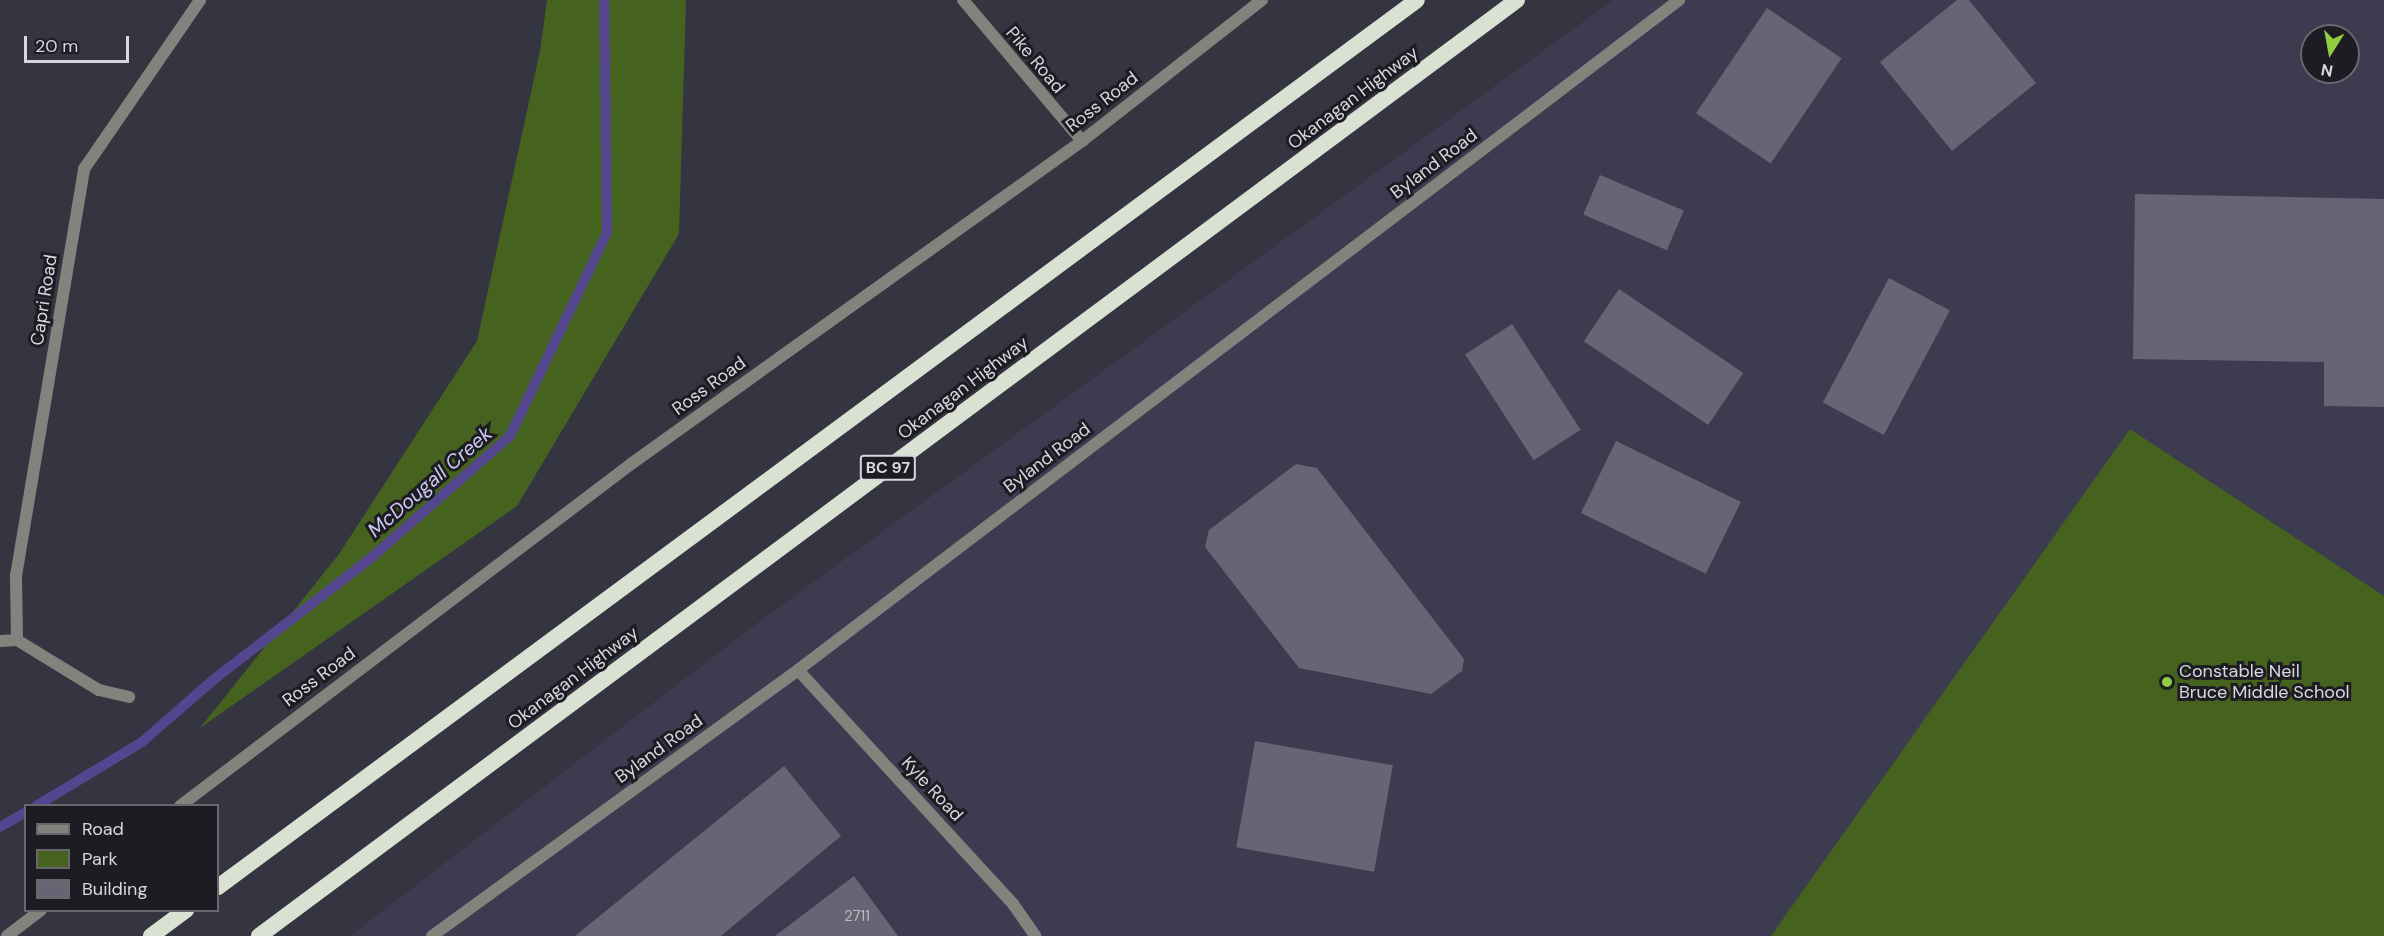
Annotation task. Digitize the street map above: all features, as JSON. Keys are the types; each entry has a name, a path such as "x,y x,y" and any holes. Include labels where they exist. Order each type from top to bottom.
{"highway":[{"path":"219,886 1417,0"},
{"name":"Okanagan Highway","path":"259,936 1517,0"},
{"path":"152,936 183,912"}],"street":[{"name":"Capri Road","path":"17,640 16,576 84,169 200,0"},
{"name":"Pike Road","path":"963,0 1082,141"},
{"name":"Ross Road","path":"183,804 631,464 1082,141 1262,0"},
{"name":"Byland Road","path":"432,936 798,670 1679,0"},
{"path":"0,641 17,640 99,690 129,697"},
{"name":"Kyle Road","path":"798,670 1013,904 1035,936"},
{"path":"7,936 38,912"}],"shaded area":[{"path":"1613,0 2384,0 2384,936 350,936 764,618"}],"green space":[{"path":"547,0 686,0 679,234 517,506 200,728 339,554 477,341 540,51"},
{"name":"Constable Neil Bruce Middle School","path":"2130,429 2384,596 2384,936 1771,936"}],"building":[{"path":"1957,0 1969,0 2036,83 1952,151 1880,62"},
{"path":"1767,8 1842,58 1771,164 1696,113"},
{"path":"1600,175 1684,211 1667,250 1583,215"},
{"path":"2135,194 2384,199 2384,407 2324,406 2324,362 2133,359"},
{"path":"1889,278 1950,310 1884,435 1823,402"},
{"path":"1619,289 1743,373 1708,425 1584,341"},
{"path":"1512,324 1581,430 1534,460 1465,354"},
{"path":"1616,441 1741,502 1706,574 1581,513"},
{"path":"1296,464 1317,468 1464,659 1462,671 1431,694 1299,668 1205,547 1209,530"},
{"path":"1255,741 1393,765 1374,872 1236,847"},
{"path":"784,766 841,836 721,936 575,936"},
{"path":"854,876 898,936 775,936"}],"waterway":[{"name":"McDougall Creek","path":"39,804 142,742 213,680 371,558 510,436 607,233 604,0"},
{"name":"McDougall Creek","path":"0,827 24,813"}],"place":[{"name":"Constable Neil Bruce Middle School","path":"2167,682"}]}
